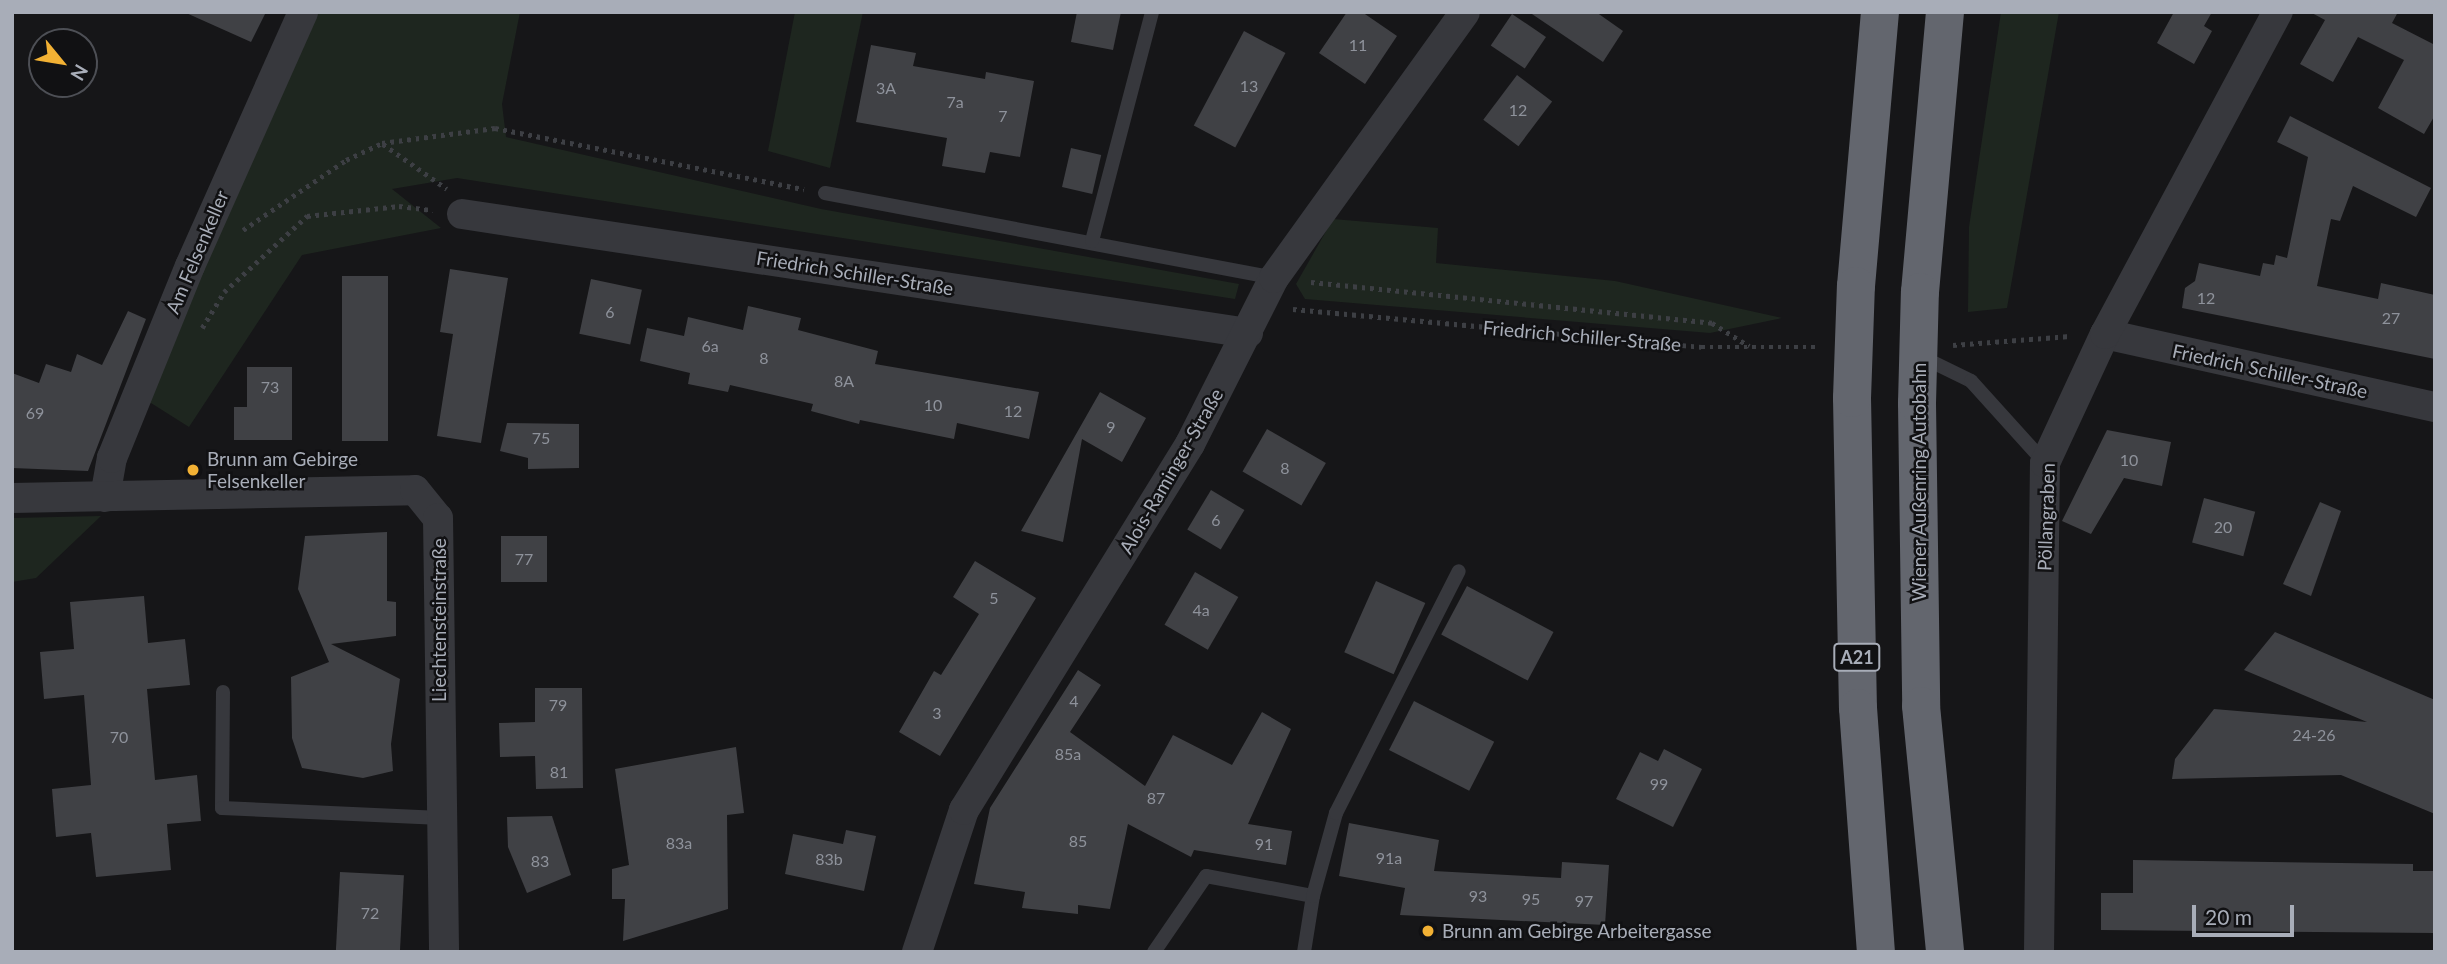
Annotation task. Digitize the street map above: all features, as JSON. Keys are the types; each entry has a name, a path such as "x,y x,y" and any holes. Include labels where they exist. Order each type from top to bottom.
{"highway":[{"name":"A21","path":"1874,934 1858,708 1852,398 1856,286 1880,12"},
{"name":"Wiener Außenring Autobahn","path":"1942,934 1921,706 1917,403 1920,292 1945,12"}],"street":[{"name":"Am Felsenkeller","path":"105,496 112,458 185,279 303,12"},
{"name":"Alois-Raminger-Straße","path":"918,952 964,810 1190,444 1274,278 1465,12"},
{"name":"Pöllangraben","path":"2039,952 2045,463 2105,334 2278,12"},
{"name":"Friedrich Schiller-Straße","path":"462,214 1248,333"},
{"name":"Friedrich Schiller-Straße","path":"2105,334 2435,407"},
{"name":"Liechtensteinstraße","path":"12,498 415,490 439,518 443,952"}],"lane":[{"path":"1092,241 1152,12"},
{"path":"825,193 1092,241 1274,278"},
{"path":"1904,348 1970,381 2045,463"},
{"path":"1304,952 1313,896 1336,813 1460,571"},
{"path":"223,692 222,808 441,818"},
{"path":"1154,952 1206,876 1313,896"}],"path":[{"path":"235,236 346,160 382,143 495,128 825,193"},
{"path":"196,337 224,292 307,216 399,206 462,214 460,198 382,143"},
{"path":"1274,278 1712,323 1750,346"},
{"name":"Friedrich Schiller-Straße","path":"1261,306 1700,347 1827,347"},
{"path":"1904,348 2105,334"}],"shaded area":[{"path":"318,12 520,12 502,104 506,137 821,209 1239,284 1235,299 457,178 392,189 441,228 302,255 189,427 151,403 139,410 266,117"},
{"path":"795,12 863,12 830,168 768,151"},
{"path":"2001,12 2059,12 2007,308 1968,312 1969,227"},
{"path":"1333,219 1438,228 1436,263 1615,281 1782,318 1710,333 1305,299 1296,284"},
{"path":"101,516 36,578 12,582 12,518"}],"building":[{"path":"184,12 266,12 251,42"},
{"path":"1077,12 1121,12 1113,50 1071,42"},
{"path":"1347,12 1362,12 1397,36 1365,84 1319,53"},
{"path":"1529,12 1596,12 1623,31 1603,62"},
{"path":"2174,12 2212,12 2204,26 2212,31 2194,64 2157,43"},
{"path":"2310,12 2398,12 2392,23 2435,45 2435,115 2424,134 2378,108 2404,60 2358,37 2333,82 2300,64 2325,20"},
{"path":"1512,14 1546,37 1525,68 1491,46"},
{"path":"1244,31 1285,53 1235,148 1194,125"},
{"path":"871,45 916,53 913,66 985,79 986,72 1034,81 1020,157 990,152 985,173 942,166 947,138 856,122"},
{"path":"1517,75 1552,101 1518,146 1483,120"},
{"path":"2290,116 2431,188 2416,217 2353,186 2340,221 2331,219 2317,286 2378,299 2381,283 2435,295 2435,359 2182,308 2185,288 2195,281 2199,263 2260,276 2263,263 2274,265 2276,255 2287,258 2308,157 2277,142"},
{"path":"1071,148 1101,155 1092,194 1062,187"},
{"path":"450,269 508,278 481,443 437,436 453,334 440,332"},
{"path":"342,276 388,276 388,441 342,441"},
{"path":"591,279 642,290 630,345 579,334"},
{"path":"748,306 801,318 798,330 878,351 875,364 1039,392 1029,439 957,423 954,439 860,420 859,424 811,411 813,404 730,385 728,392 688,384 690,373 640,361 647,328 684,336 688,317 743,330"},
{"path":"128,311 146,319 88,471 12,468 12,373 39,383 46,364 71,372 77,354 102,365"},
{"path":"247,367 292,367 292,440 234,440 234,407 247,407"},
{"path":"1100,392 1146,418 1122,462 1082,439 1063,542 1021,531"},
{"path":"507,423 579,424 579,468 528,469 528,458 500,451"},
{"path":"1267,429 1326,463 1301,505 1242,471"},
{"path":"2107,430 2171,442 2162,486 2124,478 2091,534 2062,521"},
{"path":"1211,490 1244,510 1221,550 1187,529"},
{"path":"2204,498 2255,512 2243,556 2192,542"},
{"path":"2320,502 2341,511 2311,596 2283,584"},
{"path":"387,532 387,601 396,602 396,636 331,644 400,679 391,744 393,771 363,778 302,768 292,738 291,677 329,662 298,589 305,536"},
{"path":"501,536 547,536 547,582 501,582"},
{"path":"975,561 1036,598 940,756 899,732 934,671 941,675 979,614 953,597"},
{"path":"1195,572 1238,597 1208,650 1164,625"},
{"path":"1376,581 1425,603 1394,674 1344,652"},
{"path":"1467,586 1554,632 1528,681 1441,635"},
{"path":"144,596 148,643 185,639 190,685 147,689 155,780 197,775 201,821 167,824 171,870 96,877 91,833 56,837 52,789 91,785 84,695 44,699 40,652 74,649 70,602"},
{"path":"2275,632 2435,700 2435,814 2341,775 2172,779 2175,759 2214,709 2367,722 2244,670"},
{"path":"1078,670 1101,685 1070,732 1145,786 1173,735 1232,765 1262,712 1291,729 1248,824 1292,831 1286,865 1194,850 1191,857 1128,824 1110,909 1078,905 1078,914 1022,908 1025,892 974,884 990,808"},
{"path":"535,688 582,688 583,788 536,789 535,756 500,757 499,723 535,722"},
{"path":"1414,701 1494,742 1469,791 1389,750"},
{"path":"736,747 744,813 727,815 728,909 623,941 625,899 612,899 612,869 629,865 615,769"},
{"path":"1664,749 1702,769 1673,827 1616,799 1640,752 1658,761"},
{"path":"552,816 571,875 527,893 508,847 507,817"},
{"path":"1349,823 1439,840 1434,871 1561,878 1562,862 1609,865 1605,925 1400,915 1405,888 1339,876"},
{"path":"846,830 876,836 864,891 785,874 793,834 843,844"},
{"path":"2133,860 2413,864 2413,871 2435,871 2435,933 2101,930 2101,893 2133,893"},
{"path":"340,872 404,875 400,952 336,952"}],"place":[{"name":"Brunn am Gebirge Felsenkeller","path":"193,470"},
{"name":"Brunn am Gebirge Arbeitergasse","path":"1428,931"}]}
